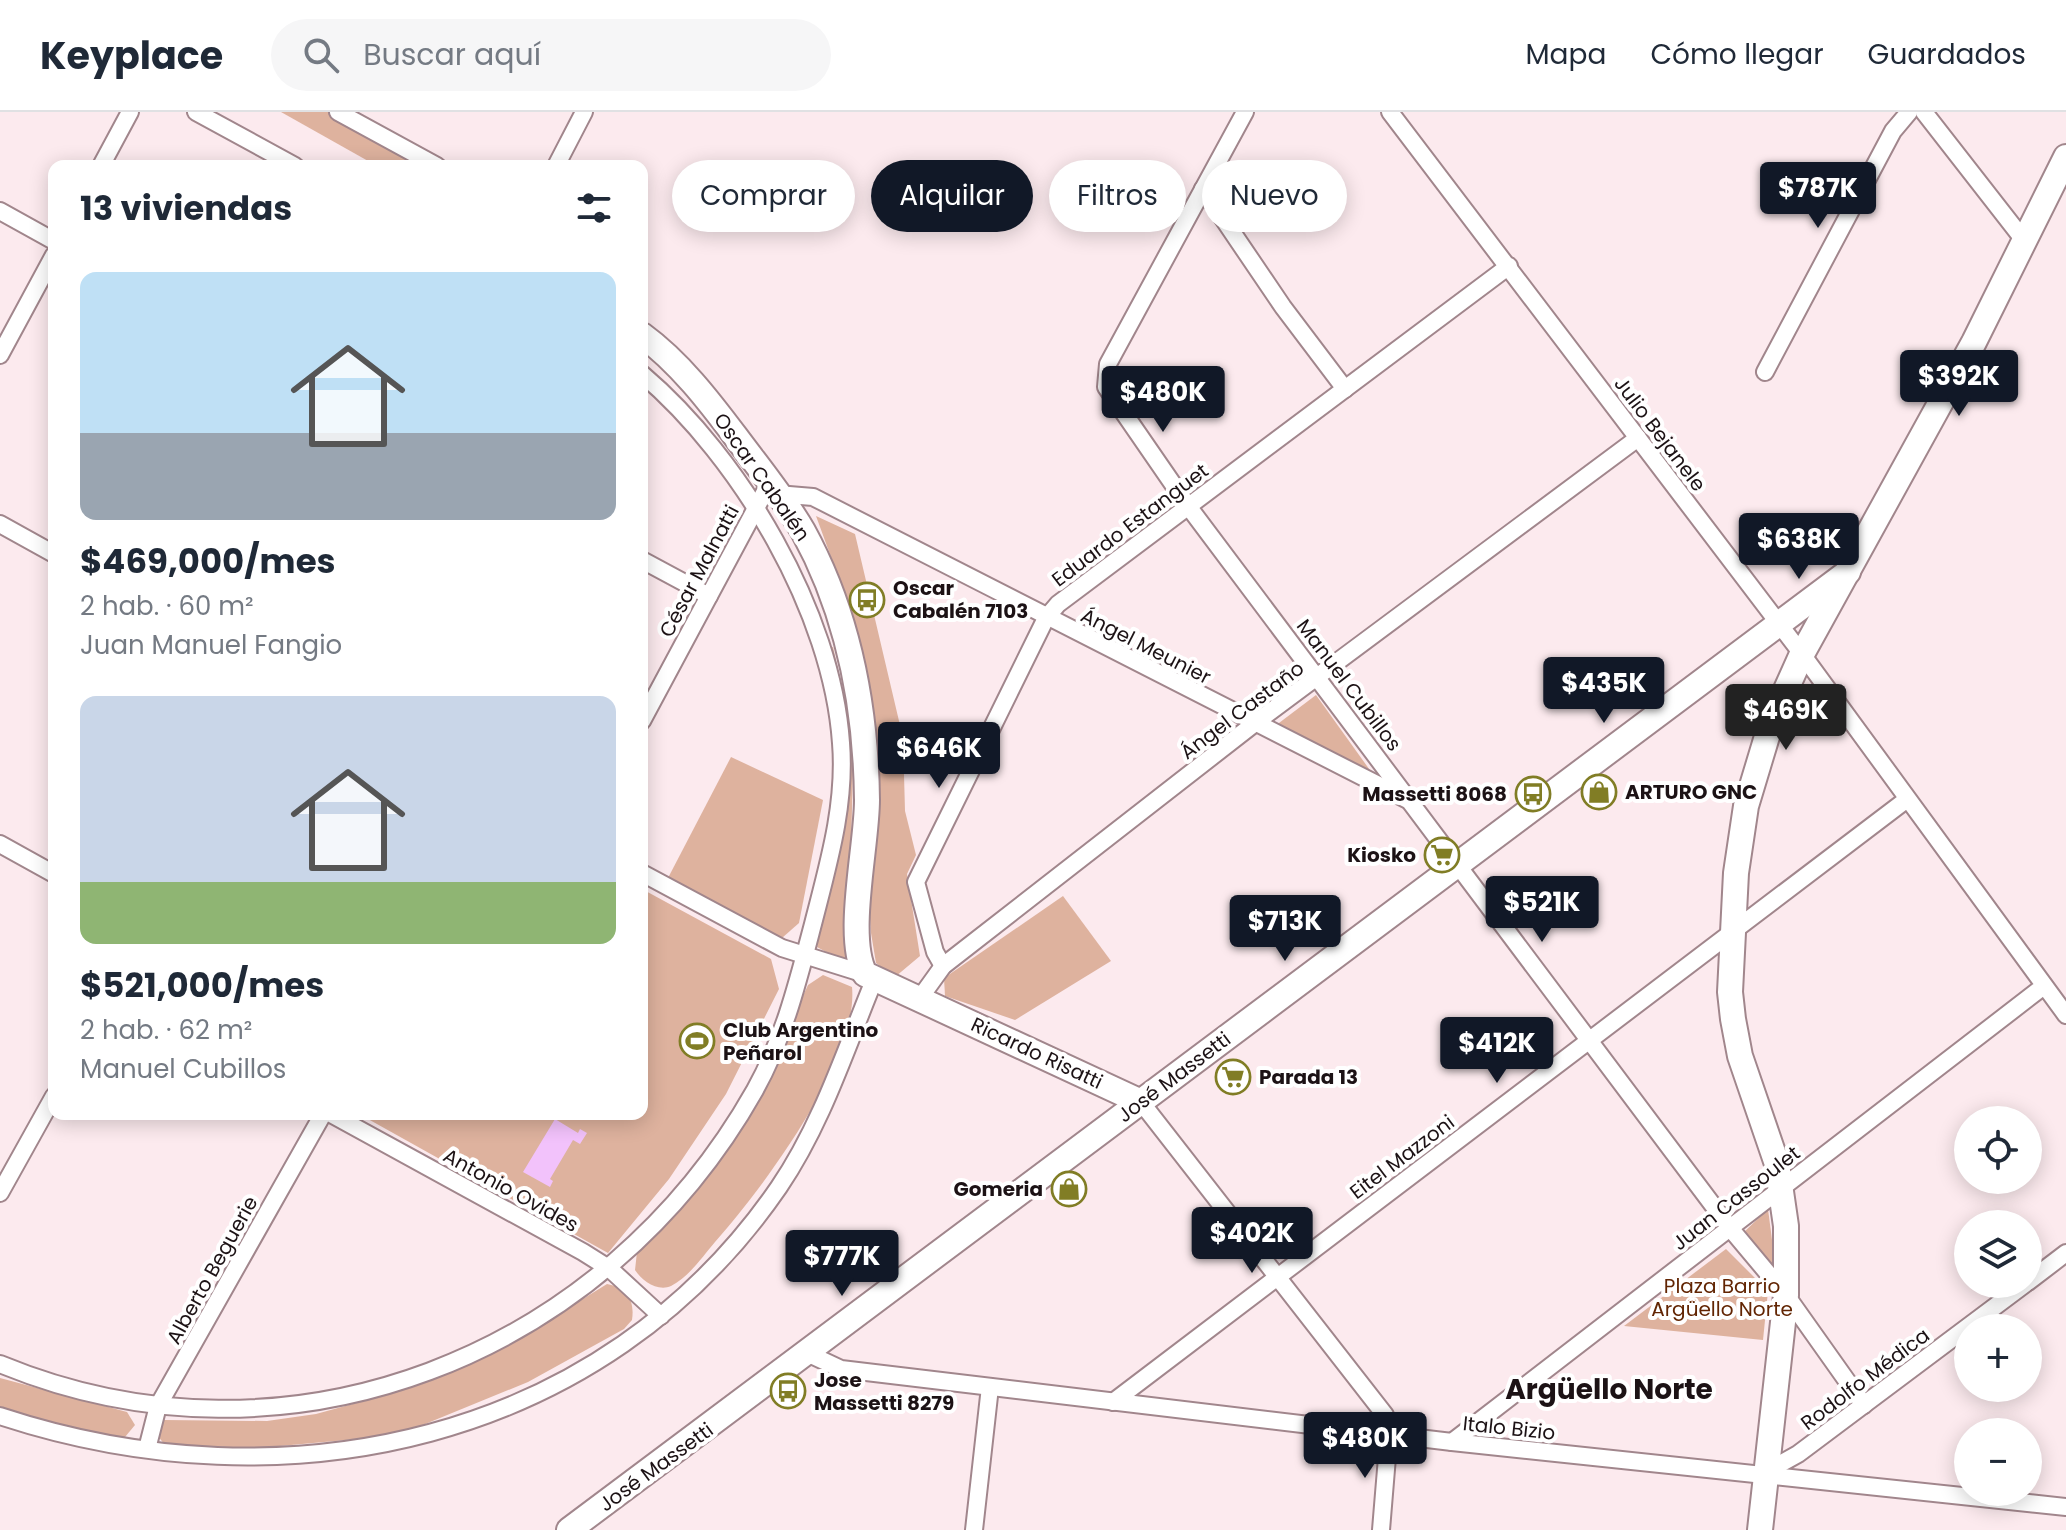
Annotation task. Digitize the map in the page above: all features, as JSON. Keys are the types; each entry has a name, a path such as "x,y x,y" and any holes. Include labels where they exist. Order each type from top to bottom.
{"main road":[{"path":"1760,1530 1786,1295 1786,1226 1777,1164 1735,1035 1730,992 1736,873 1746,806 1771,723 1802,654 1974,342 2066,157"},
{"name":"Oscar Cabalén","path":"648,341 688,379 773,488 802,530 828,584 847,641 858,693 867,799 856,949 870,976"},
{"name":"José Massetti","path":"569,1530 809,1354 1457,863 1780,627 1848,572"},
{"name":"Ricardo Risatti","path":"870,976 1141,1102"}],"street":[{"path":"104,160 130,112"},
{"path":"196,112 284,160"},
{"path":"338,112 426,160"},
{"path":"559,160 584,112"},
{"name":"Manuel Cubillos","path":"1219,160 1245,112"},
{"name":"Julio Bejanele","path":"1390,112 1802,654 2066,1015"},
{"path":"1765,372 1893,131 1909,112"},
{"path":"1924,112 2023,239"},
{"name":"Manuel Cubillos","path":"1202,191 1105,375 1106,387 1188,506 1319,677 1588,1041 1730,1228 1786,1295 1864,1405"},
{"path":"0,211 48,238"},
{"path":"1232,232 1283,307 1345,389"},
{"path":"0,355 48,266"},
{"name":"Eduardo Estanguet","path":"943,966 935,952 916,882 1046,618 1058,604 1509,266"},
{"path":"0,1364 75,1389 158,1406 291,1407 332,1401 393,1383 478,1351 544,1313 610,1269 674,1206 730,1131 772,1057 805,955 838,821 841,743 825,658 809,609 755,510 688,421 648,380"},
{"name":"Ángel Castaño","path":"920,998 943,966 1255,723 1638,438"},
{"name":"César Malnatti","path":"648,710 755,510 773,488"},
{"name":"Ángel Meunier","path":"773,488 813,497 1411,801"},
{"path":"0,524 48,551"},
{"path":"648,563 709,596"},
{"name":"Eitel Mazzoni","path":"1113,1402 1906,800"},
{"path":"0,844 48,871"},
{"name":"Ricardo Risatti","path":"648,876 782,948 870,976"},
{"path":"0,1416 72,1437 147,1449 289,1456 350,1452 464,1425 580,1373 661,1316 740,1238 804,1148 870,976"},
{"name":"Juan Cassoulet","path":"1452,1442 2044,986"},
{"name":"Ricardo Risatti","path":"1141,1102 1385,1415 1389,1433"},
{"path":"0,1193 8,1162 48,1105"},
{"name":"Alberto Beguerie","path":"147,1449 158,1406 320,1120"},
{"name":"Antonio Ovides","path":"342,1120 610,1269 661,1316"},
{"name":"Rodolfo Médica","path":"2042,1271 2066,1253"},
{"name":"Rodolfo Médica","path":"1764,1473 1798,1454 2007,1298"},
{"name":"Italo Bizio","path":"809,1354 841,1369 1452,1442 2066,1507"},
{"path":"974,1530 990,1387"},
{"path":"1381,1530 1389,1433"}],"green space":[{"path":"281,112 328,112 414,160 366,160"},
{"path":"816,516 855,534 903,738 905,811 916,855 907,874 920,956 895,977 876,963 871,933 850,609"},
{"path":"833,647 849,718 853,769 848,964 817,947 845,772 824,649"},
{"path":"1316,695 1377,780 1275,726"},
{"path":"731,757 823,800 799,923 782,938 668,878"},
{"name":"Club Argentino Peñarol","path":"648,892 771,959 779,989 726,1094 669,1179 608,1253 370,1120 648,1120"},
{"path":"1063,896 1111,961 1015,1020 945,996 944,978"},
{"path":"823,975 852,987 850,1017 840,1050 804,1122 757,1190 695,1266 671,1286 661,1288 651,1284 635,1270 637,1252 696,1189 743,1125 808,985"},
{"path":"1768,1209 1777,1278 1742,1234"},
{"name":"Plaza Barrio Argüello Norte","path":"1726,1249 1768,1291 1763,1340 1624,1326"},
{"path":"607,1284 620,1288 631,1301 632,1320 624,1329 528,1382 413,1429 368,1438 258,1448 165,1445 157,1435 164,1420 267,1421 316,1414 436,1378 507,1346"},
{"path":"0,1378 127,1412 135,1425 125,1437 114,1437 0,1410"}],"shaded area":[{"path":"554,1120 578,1133 580,1129 587,1133 580,1144 573,1140 550,1179 553,1181 550,1187 523,1172"}],"place":[{"name":"Oscar Cabalén 7103","path":"867,600"},
{"name":"ARTURO GNC","path":"1599,792"},
{"name":"Massetti 8068","path":"1533,794"},
{"name":"Kiosko","path":"1442,855"},
{"name":"Club Argentino Peñarol","path":"697,1041"},
{"name":"Parada 13","path":"1233,1077"},
{"name":"Gomeria","path":"1069,1189"},
{"name":"Jose Massetti 8279","path":"788,1391"}],"district":[{"name":"Argüello Norte","path":"1609,1389"}]}
